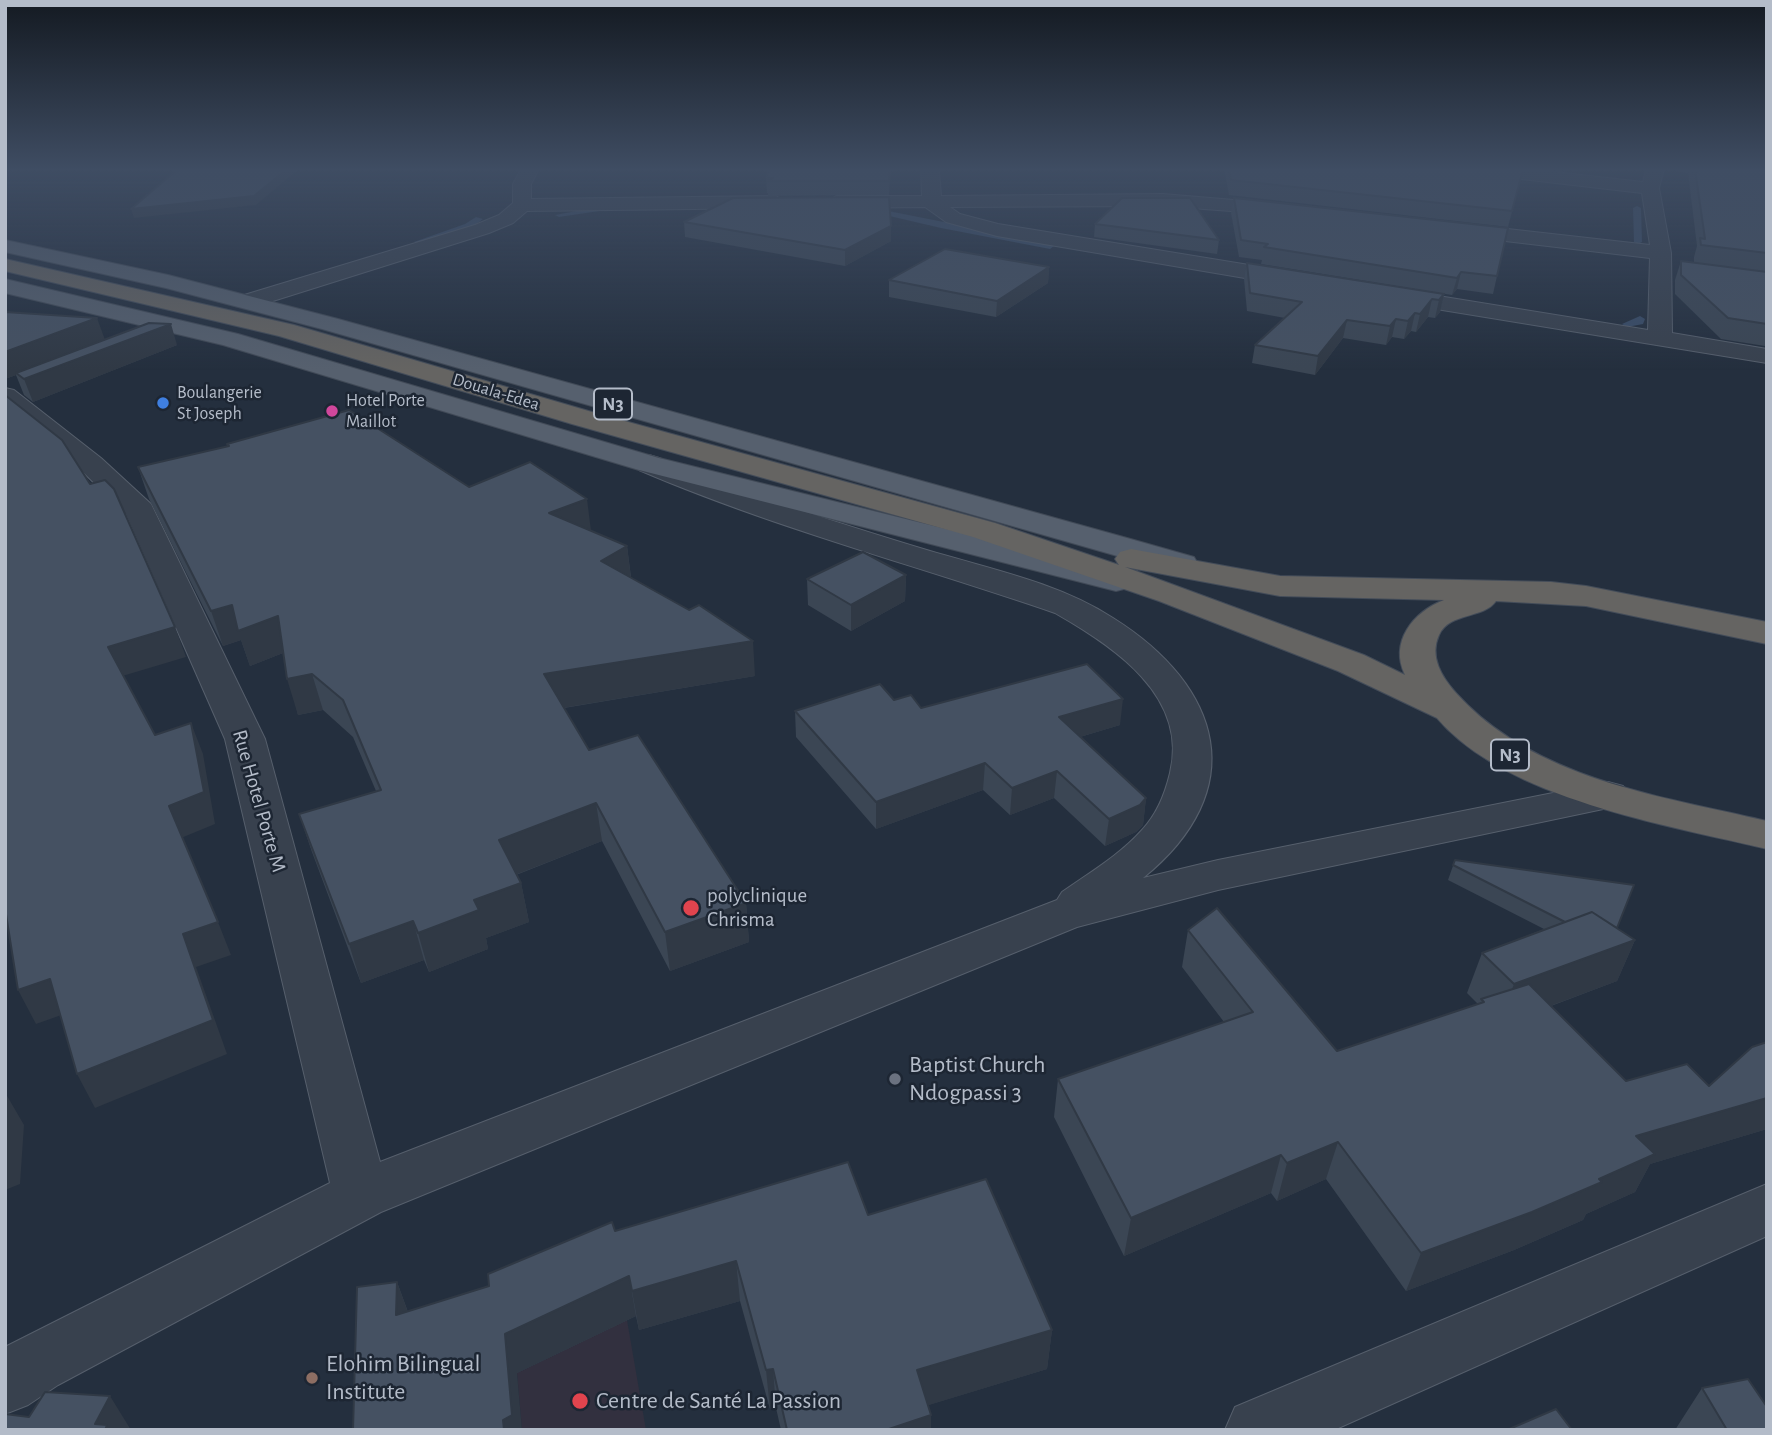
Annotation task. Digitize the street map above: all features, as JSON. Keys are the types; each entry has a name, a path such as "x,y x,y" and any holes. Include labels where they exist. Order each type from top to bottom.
{"highway":[{"name":"Douala-Edea","path":"5,265 286,330 633,433 984,530"},
{"name":"N3","path":"984,530 1217,576 1307,587 1586,596 1767,633"},
{"name":"N3","path":"984,530 1171,594 1351,663 1447,709"},
{"name":"N3","path":"1516,592 1457,605 1434,617 1418,642 1418,665 1447,709 1472,733 1556,776 1608,795 1767,835"}],"main road":[{"name":"N3","path":"5,246 249,301 1071,531 1217,576"},
{"name":"N3","path":"5,286 174,326 333,368 649,464 1171,594"}],"street":[{"path":"249,301 459,236"},
{"path":"1034,236 1313,282"},
{"path":"1497,236 1661,261 1687,273"},
{"path":"1658,236 1661,261 1660,341"},
{"path":"1367,291 1660,341 1767,356"},
{"path":"138,339 174,326"},
{"path":"5,391 17,388"},
{"name":"Rue Hotel Porte M","path":"17,388 140,510 245,739 361,1195"},
{"path":"649,464 714,492 800,522 1067,606 1096,620 1137,650 1168,680 1188,717 1195,756 1187,796 1164,833 1134,861 1064,914"},
{"path":"5,1383 36,1363 361,1195 1064,914 1218,875 1608,795"},
{"path":"1258,1430 1767,1209"}],"shaded area":[{"name":"Centre de Santé La Passion","path":"627,1320 646,1430 522,1430 517,1373"}],"building":[{"path":"764,236 872,236 845,250"},
{"path":"1188,236 1216,236 1219,240"},
{"path":"1240,236 1506,236 1497,276 1461,272 1457,278 1264,247 1268,244 1241,240"},
{"path":"1705,236 1767,236 1767,253 1701,245 1700,238 1705,239"},
{"path":"945,249 1049,267 997,301 889,280"},
{"path":"1681,261 1767,272 1767,324 1728,318 1681,275"},
{"path":"1247,263 1444,294 1439,300 1432,299 1420,314 1415,313 1408,321 1396,319 1390,326 1347,320 1318,356 1255,345 1302,302 1250,293"},
{"path":"5,312 97,318 5,352"},
{"path":"149,323 171,324 24,379 16,373"},
{"path":"5,395 62,440 90,484 105,480 114,489 175,627 108,647 155,735 191,723 204,792 169,806 218,922 183,934 213,1020 77,1074 50,979 18,990 5,908"},
{"path":"349,410 469,487 530,462 587,499 549,513 627,546 601,561 689,610 699,605 753,641 544,674 589,750 638,735 746,903 665,932 596,803 499,840 521,883 474,900 479,910 418,933 413,921 349,944 299,814 381,790 343,700 312,674 287,679 278,616 238,631 232,605 211,611 138,467 229,446 227,444"},
{"path":"863,552 906,575 851,605 807,579"},
{"path":"1087,664 1123,699 1059,717 1146,798 1140,805 1109,819 1057,771 1012,788 985,763 876,802 795,711 880,684 894,700 911,695 921,708"},
{"path":"1455,860 1634,885 1617,928 1592,912 1565,922 1453,865"},
{"path":"1217,908 1337,1051 1484,1002 1481,999 1529,984 1626,1081 1687,1064 1709,1086 1752,1047 1767,1042 1767,1098 1636,1136 1655,1154 1599,1179 1602,1182 1532,1212 1421,1253 1338,1142 1287,1163 1281,1155 1131,1218 1058,1079 1253,1012 1188,930"},
{"path":"1592,912 1635,940 1514,984 1482,953"},
{"path":"848,1162 868,1215 986,1179 1052,1330 917,1370 931,1415 886,1430 787,1430 773,1369 766,1370 736,1261 632,1291 629,1276 505,1334 512,1415 503,1420 504,1430 353,1430 357,1287 397,1282 396,1315 489,1286 488,1274 612,1222 615,1231"},
{"path":"1748,1379 1767,1407 1767,1430 1727,1430 1702,1388"},
{"path":"45,1392 110,1396 95,1424 107,1425 105,1430 5,1430 5,1414 29,1417"},
{"path":"1556,1409 1572,1430 1507,1430"}],"waterway":[{"path":"418,242 437,236"},
{"path":"995,236 1050,246"},
{"path":"1638,236 1638,242"},
{"path":"1627,324 1640,322 1640,319"}],"place":[{"name":"Boulangerie St Joseph","path":"163,403"},
{"name":"Hotel Porte Maillot","path":"332,411"},
{"name":"polyclinique Chrisma","path":"691,908"},
{"name":"Baptist Church Ndogpassi 3","path":"895,1079"},
{"name":"Elohim Bilingual Institute","path":"312,1378"},
{"name":"Centre de Santé La Passion","path":"580,1401"}]}
